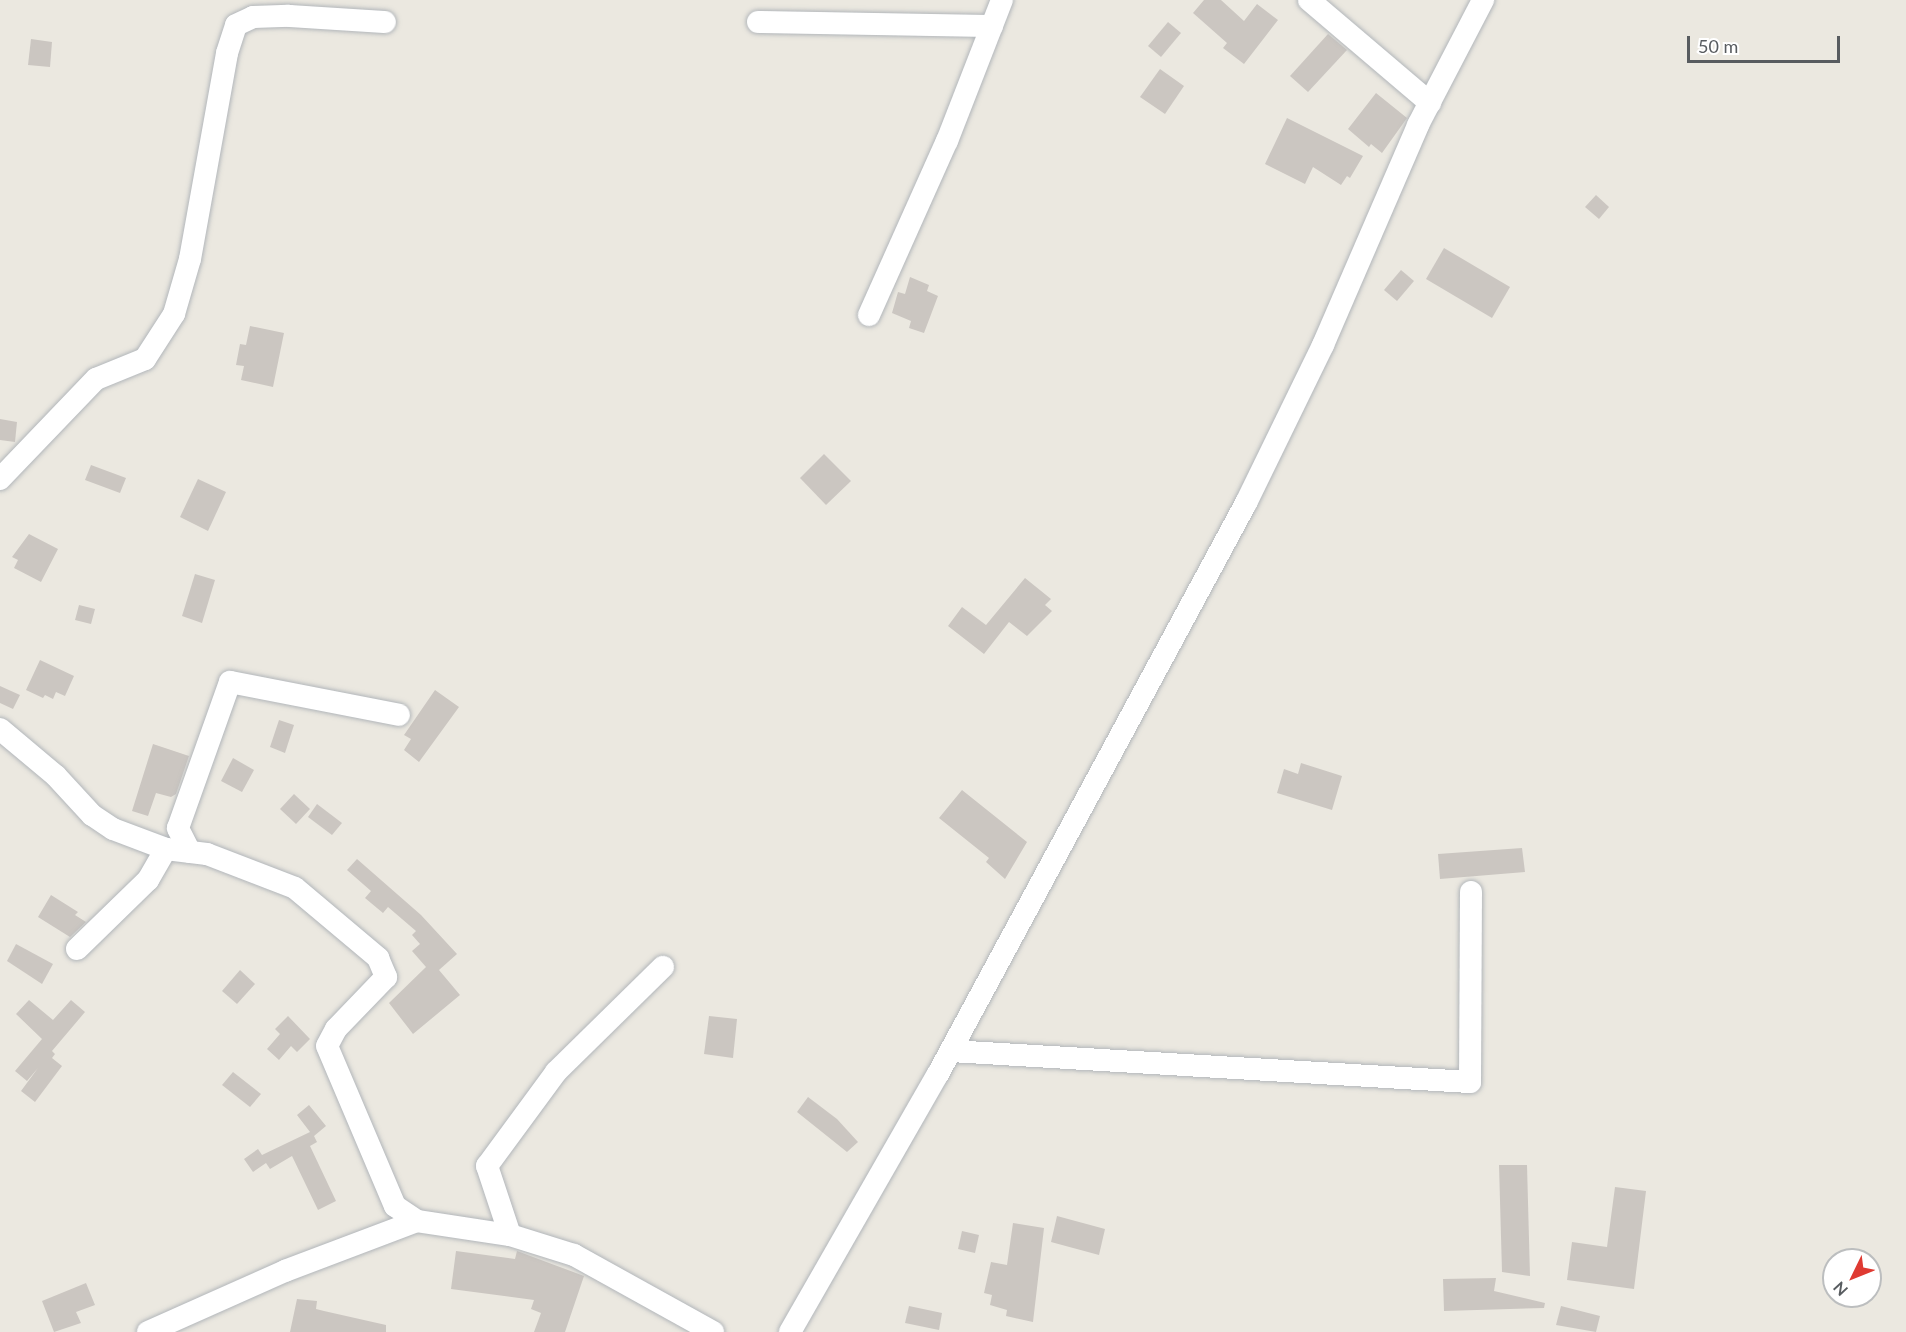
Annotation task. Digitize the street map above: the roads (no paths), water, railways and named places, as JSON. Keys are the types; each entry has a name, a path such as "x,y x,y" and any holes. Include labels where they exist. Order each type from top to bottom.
{"street":[{"path":"869,315 1002,0"},
{"path":"1309,0 1430,103"},
{"path":"790,1332 951,1051 1246,502 1323,345 1378,212 1483,0"},
{"path":"0,479 96,379 145,360 174,314 190,259 227,53 236,25 253,17 289,16 386,22"},
{"path":"758,22 992,26"},
{"path":"190,852 178,828 230,682 399,715"},
{"path":"0,729 56,776 92,815 113,829 166,849 207,854 295,888 378,958 386,977 336,1029 327,1046 395,1206 417,1221 510,1235 574,1255 713,1332"},
{"path":"77,949 148,880 166,849"},
{"path":"951,1051 1470,1082 1471,892"},
{"path":"510,1235 487,1166 556,1072 663,967"},
{"path":"148,1332 285,1271 417,1221"}]}
